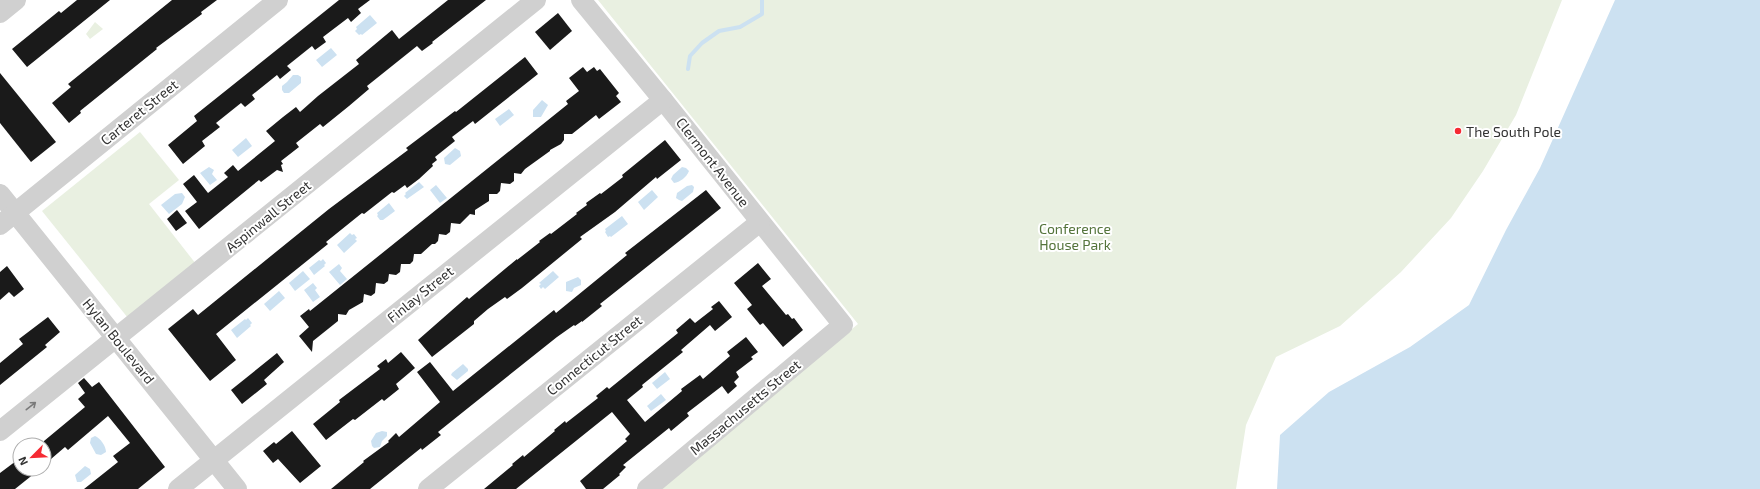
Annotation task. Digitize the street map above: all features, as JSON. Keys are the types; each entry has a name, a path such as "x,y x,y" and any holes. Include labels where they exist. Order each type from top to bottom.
{"street":[{"path":"0,13 16,0"},
{"name":"Carteret Street","path":"0,224 278,0"},
{"name":"Aspinwall Street","path":"0,431 536,0"},
{"name":"Clermont Avenue","path":"582,0 843,325"},
{"name":"Finlay Street","path":"178,489 663,100"},
{"name":"Hylan Boulevard","path":"0,194 237,489"},
{"name":"Connecticut Street","path":"428,489 760,222"},
{"name":"Massachusetts Street","path":"647,489 843,325"}],"green space":[{"name":"Conference House Park","path":"598,0 1562,0 1516,115 1483,171 1451,218 1401,272 1340,326 1276,357 1246,425 1236,489 659,489 858,324"},
{"path":"95,22 103,29 90,39 86,34"},
{"path":"140,132 179,180 149,204 196,264 128,318 42,211"}],"water":[{"path":"1615,0 1760,0 1760,489 1277,489 1280,435 1329,392 1410,347 1469,305 1506,230 1540,168"},
{"path":"370,15 377,23 362,35 359,35 355,31 357,29 356,27"},
{"path":"331,48 337,55 322,67 316,60"},
{"path":"293,75 298,75 301,77 301,83 289,93 284,93 282,86"},
{"path":"542,100 548,105 541,117 533,117 533,110"},
{"path":"509,109 514,115 500,126 495,119"},
{"path":"246,138 252,146 238,157 232,150"},
{"path":"455,148 460,151 461,156 450,165 445,164 444,158"},
{"path":"209,167 214,170 212,174 217,180 210,185 200,173"},
{"path":"682,167 689,171 683,179 674,183 671,179 673,175"},
{"path":"419,182 424,187 407,199 404,196 406,194 405,193"},
{"path":"436,185 447,198 440,203 430,190"},
{"path":"692,185 694,187 693,192 682,201 676,198 677,193 687,186"},
{"path":"652,190 658,197 644,210 638,202"},
{"path":"182,193 185,197 182,204 169,214 161,205 175,194"},
{"path":"389,203 395,211 383,220 380,220 377,213"},
{"path":"622,216 628,224 611,237 608,237 605,229"},
{"path":"350,233 352,235 354,234 357,241 344,253 337,245"},
{"path":"323,259 326,263 324,265 325,266 314,275 309,268 319,260 321,261"},
{"path":"339,264 342,268 340,271 347,279 340,285 329,272"},
{"path":"303,271 310,279 295,291 289,283"},
{"path":"553,271 559,277 545,289 543,287 541,289 539,286 541,284 539,283"},
{"path":"578,277 581,280 581,285 574,288 572,292 566,291 566,282"},
{"path":"313,283 317,288 315,290 320,297 313,302 304,290"},
{"path":"279,291 285,298 270,311 264,304"},
{"path":"248,318 252,323 250,325 251,326 237,338 231,330"},
{"path":"463,364 468,371 457,380 451,375"},
{"path":"665,372 670,379 657,389 652,383"},
{"path":"661,394 666,400 651,411 647,406"},
{"path":"382,431 387,432 387,436 382,441 380,447 374,448 371,441 376,433"},
{"path":"95,436 101,440 105,447 106,452 101,455 96,454 90,443 91,438"},
{"path":"85,466 90,469 91,474 81,482 77,482 75,475"}],"building":[{"path":"77,0 110,0 27,67 12,49 59,11 61,13"},
{"path":"172,0 217,0 201,12 202,14 156,48 157,49 80,111 81,113 69,123 52,103 71,87 68,84"},
{"path":"339,0 370,0 358,9 361,13 351,22 348,18 323,37 326,42 315,50 312,46 287,66 291,70 280,79 277,75 252,95 255,99 245,107 241,103 216,123 220,127 202,141 205,146 183,164 168,145 197,121 194,116"},
{"path":"448,0 486,0 422,51 417,46 367,86 369,89 323,127 320,124 296,143 299,147 281,161 283,164 281,165 283,172 277,170 261,182 259,180 199,229 185,211 197,202 183,184 194,175 208,193 228,177 224,173 233,165 238,171 275,141 266,131 283,117 296,107 300,112 359,64 356,60 392,30 399,39"},
{"path":"558,13 572,31 550,50 535,32"},
{"path":"525,57 538,74 475,124 473,121 452,137 455,141 435,157 437,160 432,164 433,166 419,179 407,188 405,185 394,193 392,192 364,214 362,213 326,242 328,244 216,334 236,360 210,381 168,329 193,309 198,315 329,209 408,150 406,148 455,111 456,112"},
{"path":"583,67 587,72 594,67 597,71 600,69 619,93 616,96 621,102 599,119 596,115 572,134 564,134 564,140 561,144 550,150 525,169 521,174 514,173 514,181 510,184 501,183 500,191 497,194 489,194 489,201 475,210 475,215 470,214 460,224 451,223 450,232 446,235 439,234 438,241 435,244 432,244 421,254 414,254 413,261 410,264 401,264 400,272 396,275 389,274 388,281 384,284 376,283 375,293 371,296 364,294 363,302 349,310 346,315 338,314 338,321 313,341 312,352 299,336 309,327 300,316 309,309 310,311 568,104 566,101 579,91 569,78"},
{"path":"0,73 56,142 31,162 0,123"},
{"path":"665,140 681,160 657,179 656,177 615,212 580,237 582,239 522,288 507,299 505,297 488,309 474,321 474,324 432,357 418,340 467,297 469,299 540,242 539,241 550,233 551,234 577,214 576,213 587,205 586,203 600,193 601,194 623,177 622,175"},
{"path":"706,190 721,208 600,304 602,306 582,322 575,326 574,325 557,337 438,432 441,435 422,450 421,448 370,489 331,489 364,462 363,461 389,442 388,441 396,433 399,437 440,402 417,372 430,362 453,391 554,310 556,313 627,255 625,253"},
{"path":"177,210 187,223 176,231 167,219"},
{"path":"758,263 771,279 762,286 786,315 788,314 792,319 794,318 803,330 783,347 763,323 760,325 747,309 752,305 734,283"},
{"path":"7,266 24,289 14,297 9,292 0,300 0,272"},
{"path":"719,301 732,317 715,331 710,325 681,350 683,352 642,385 643,387 627,400 645,422 682,391 681,389 700,375 703,379 730,356 727,352 746,337 758,352 751,357 753,359 736,372 739,377 734,382 737,386 728,394 722,386 687,413 689,416 671,431 669,428 623,465 626,467 619,474 620,475 603,489 586,489 580,481 627,441 625,439 630,434 612,412 516,489 484,489 523,455 524,457 555,431 554,430 565,421 566,423 598,398 596,396 607,387 609,389 678,333 676,330 690,318 695,323 713,309 711,307"},
{"path":"48,317 60,332 45,345 47,347 0,385 0,363 23,344 19,339"},
{"path":"401,352 415,368 396,384 399,389 384,401 382,399 355,420 353,419 326,440 313,424 340,402 339,400 380,369 377,366 386,359 388,363"},
{"path":"277,353 284,362 264,380 267,384 242,404 231,390"},
{"path":"84,378 92,387 99,382 165,467 138,489 84,489 118,462 113,456 130,443 108,416 68,450 65,447 52,458 52,437 49,437 85,407 78,399 85,393 78,383"},
{"path":"292,431 321,466 300,483 278,459 273,463 263,451 274,442 276,444"},
{"path":"12,464 12,477 30,477 15,489 0,489 0,473"}],"waterway":[{"path":"688,69 690,56 702,43 719,31 740,27 762,14 762,0"}],"place":[{"name":"The South Pole","path":"1458,131"}]}
